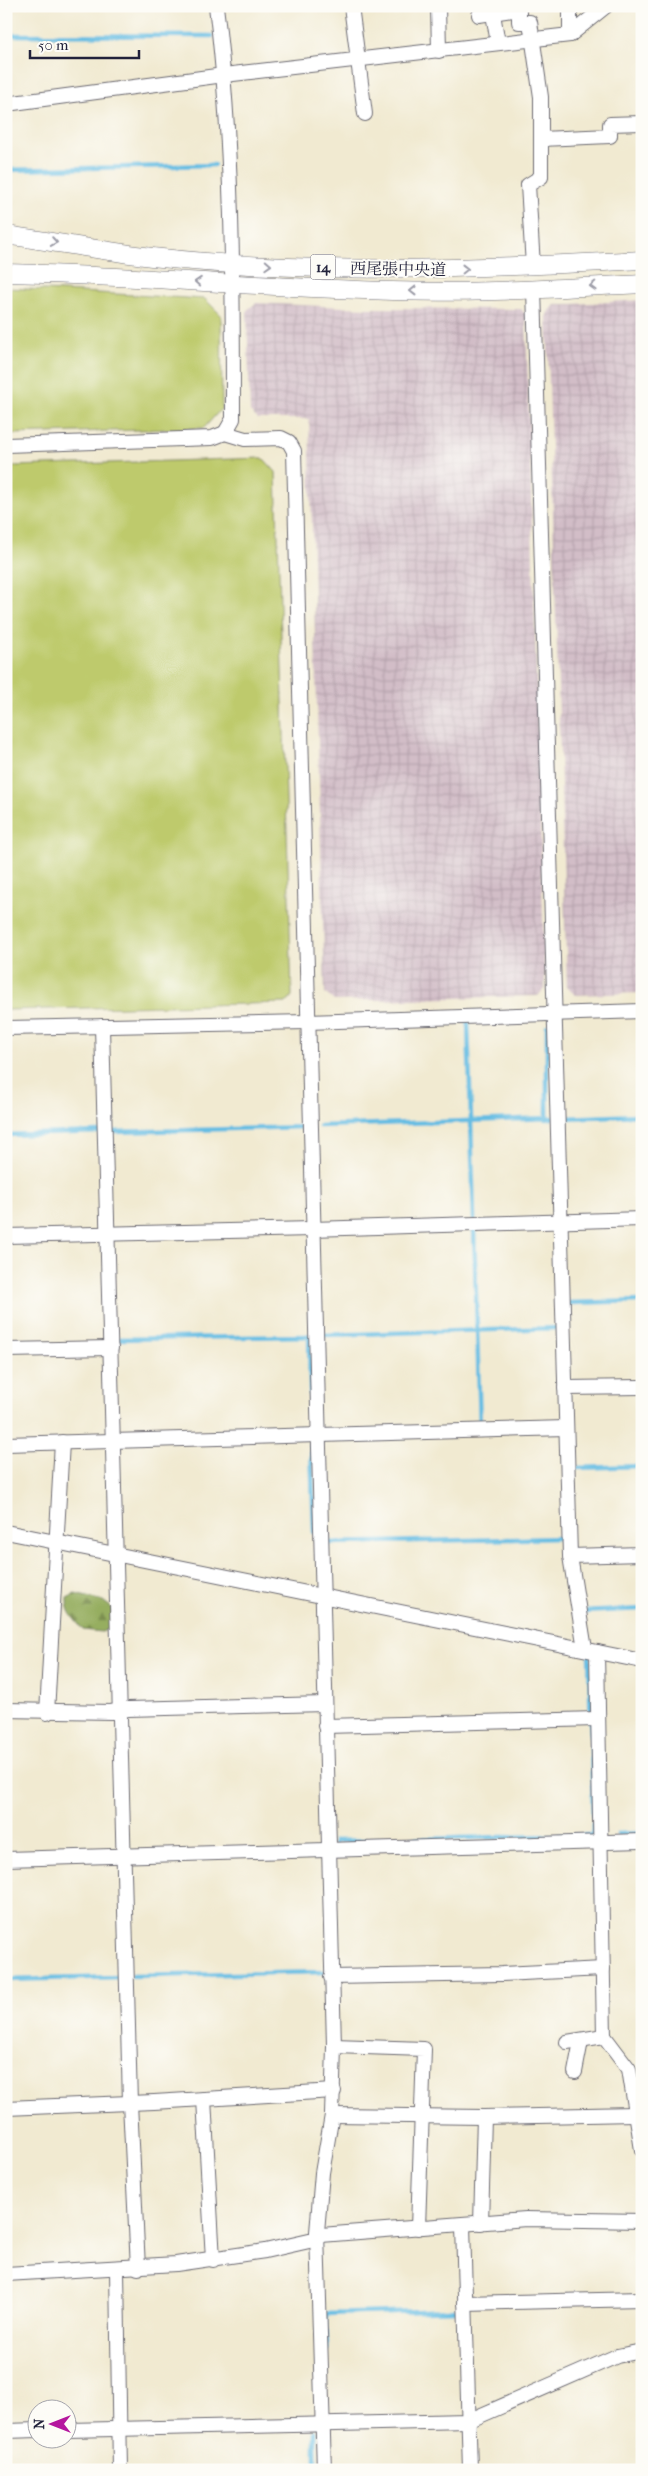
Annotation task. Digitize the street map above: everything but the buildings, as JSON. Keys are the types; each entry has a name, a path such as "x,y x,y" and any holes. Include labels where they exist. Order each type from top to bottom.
{"main road":[{"name":"西尾張中央道","path":"6,235 153,257 232,263 400,270 642,260"},
{"name":"西尾張中央道","path":"6,273 77,274 233,285 394,291 642,284"}],"street":[{"path":"216,6 224,75 233,285 233,419 225,433"},
{"path":"352,6 365,114"},
{"path":"438,6 439,51"},
{"path":"570,6 570,36"},
{"path":"6,104 224,75 570,36 606,6"},
{"path":"479,15 519,8 519,22 530,22 541,97 541,177 528,185 533,266"},
{"path":"493,14 498,43"},
{"path":"541,139 610,136 610,124 642,124"},
{"path":"534,288 553,1013 570,1556 591,1651 598,1719 604,2036 629,2068 642,2150"},
{"path":"6,445 212,438 225,433 245,439 282,438 289,442 294,451 312,1229 334,2046 334,2091 322,2173 318,2239 324,2470"},
{"path":"6,1028 307,1022 642,1011"},
{"path":"102,1026 130,2103 138,2268"},
{"path":"6,1236 642,1219"},
{"path":"6,1350 111,1348"},
{"path":"565,1388 642,1386"},
{"path":"6,1444 319,1434 504,1432 566,1428"},
{"path":"47,1713 62,1442"},
{"path":"6,1532 56,1540 642,1661"},
{"path":"570,1556 642,1554"},
{"path":"6,1710 47,1713 324,1704"},
{"path":"325,1726 598,1719"},
{"path":"6,1859 642,1842"},
{"path":"331,1977 502,1974 603,1968"},
{"path":"575,2072 574,2041 604,2036"},
{"path":"334,2046 424,2049 418,2228"},
{"path":"6,2108 334,2091"},
{"path":"204,2099 214,2260"},
{"path":"332,2115 484,2117 635,2114"},
{"path":"481,2223 484,2117"},
{"path":"6,2274 138,2268 214,2260 318,2239 321,2235 526,2219 642,2221"},
{"path":"463,2225 470,2470"},
{"path":"117,2269 120,2470"},
{"path":"465,2303 642,2300"},
{"path":"78,2430 468,2421 617,2356 642,2351"},
{"path":"6,2431 28,2430"}],"shaded area":[{"path":"642,300 642,993 575,995 567,987 547,314 555,305"},
{"path":"256,303 367,308 521,309 526,315 545,988 538,996 334,1001 325,993 309,419 258,419 250,412 247,310"}],"green space":[{"path":"8,288 205,299 221,315 222,408 204,428 13,434 6,428"},
{"path":"263,458 276,472 292,996 286,1003 6,1010 6,473 14,466"},
{"path":"75,1594 103,1601 112,1608 112,1627 102,1632 83,1630 68,1608 67,1598"}],"waterway":[{"path":"6,35 212,36"},
{"path":"6,170 214,165"},
{"path":"468,1022 471,1119"},
{"path":"547,1026 547,1119"},
{"path":"562,1118 642,1115"},
{"path":"320,1126 552,1118"},
{"path":"471,1121 474,1219"},
{"path":"112,1132 304,1127"},
{"path":"6,1135 100,1132"},
{"path":"474,1230 480,1426"},
{"path":"569,1306 569,1303 642,1301"},
{"path":"322,1335 558,1328"},
{"path":"117,1339 309,1336 311,1427"},
{"path":"311,1445 314,1532"},
{"path":"574,1468 642,1466"},
{"path":"328,1543 562,1538"},
{"path":"582,1612 642,1609"},
{"path":"589,1652 593,1816"},
{"path":"335,1843 335,1841 593,1835 593,1824"},
{"path":"618,1834 642,1833"},
{"path":"133,1976 326,1972"},
{"path":"6,1980 121,1977"},
{"path":"327,2349 326,2314 457,2310"},
{"path":"315,2432 315,2470"}]}
